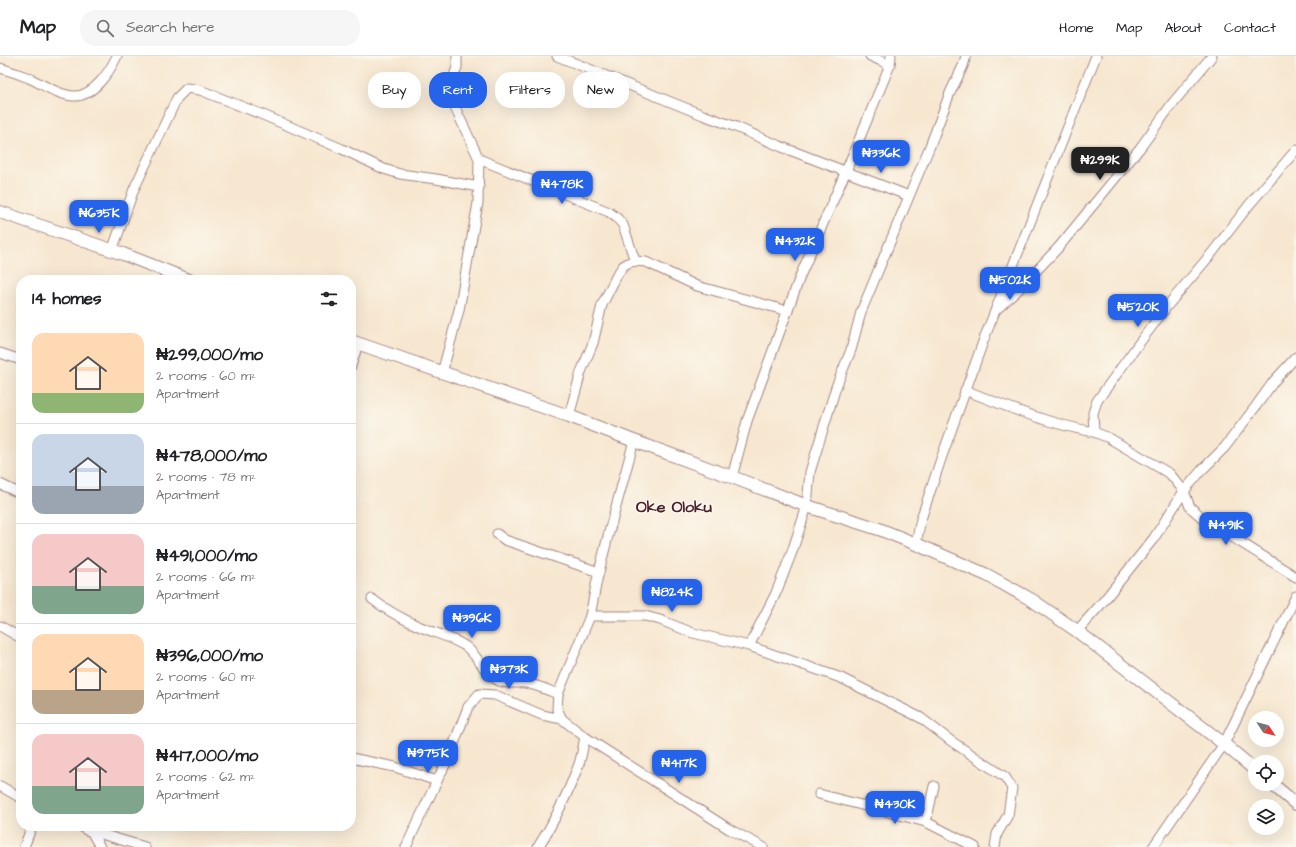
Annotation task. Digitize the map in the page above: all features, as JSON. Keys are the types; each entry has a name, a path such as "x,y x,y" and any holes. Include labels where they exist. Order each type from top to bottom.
{"street":[{"path":"0,68 29,78 64,94 75,96 85,93 102,80 112,67 117,56"},
{"path":"442,373 459,310 478,203 479,187 479,159 452,101 451,85 457,67 456,56"},
{"path":"557,56 782,147 909,196"},
{"path":"732,477 747,421 801,274 846,172 890,61 870,56"},
{"path":"749,646 776,593 792,552 806,506 810,472 836,387 851,350 861,312 966,56"},
{"path":"916,544 921,519 941,459 994,311 1096,56"},
{"path":"994,311 1018,290 1058,248 1140,148 1172,104 1212,56"},
{"path":"112,251 137,182 177,98 187,88 200,90 262,114 384,169 400,174 479,187"},
{"path":"1094,432 1093,413 1097,401 1168,305 1212,253 1249,205 1296,150"},
{"path":"479,159 609,212 623,225 635,261"},
{"path":"0,212 176,275"},
{"path":"569,416 581,372 593,343 602,305 623,266 635,261 646,262 697,286 788,311"},
{"path":"356,343 569,416 806,506 879,530 916,544 987,575 1032,600 1077,632 1224,744 1248,764"},
{"path":"0,353 16,358"},
{"path":"1077,632 1154,538 1184,491 1225,447 1274,381 1296,357"},
{"path":"965,390 1036,418 1075,429 1094,432 1109,438 1170,474 1184,491 1190,507 1205,520 1296,577"},
{"path":"562,719 557,709 558,694 590,616 599,572 634,441"},
{"path":"0,484 16,492"},
{"path":"497,534 504,540 599,572"},
{"path":"1153,847 1224,744 1296,596"},
{"path":"372,599 386,610 415,625 447,637 463,645 471,651 489,675 498,680 507,684 526,683 558,694"},
{"path":"590,616 645,616 660,620 693,633 749,646 841,678 921,718 951,741 1005,777 1012,788 1008,815 997,834 995,847"},
{"path":"0,626 16,635"},
{"path":"406,847 448,759 468,708 479,694 495,695 542,714 562,719 585,737 729,829 763,847"},
{"path":"538,847 548,832 562,804 579,763 585,737"},
{"path":"356,759 395,767 437,781"},
{"path":"0,786 16,795"},
{"path":"926,822 934,786"},
{"path":"1280,791 1296,804"},
{"path":"819,794 926,822 974,847"},
{"path":"24,847 30,831"},
{"path":"92,831 100,847"},
{"path":"92,831 145,847"}],"district":[{"name":"Oke Oloku","path":"674,506"}]}
